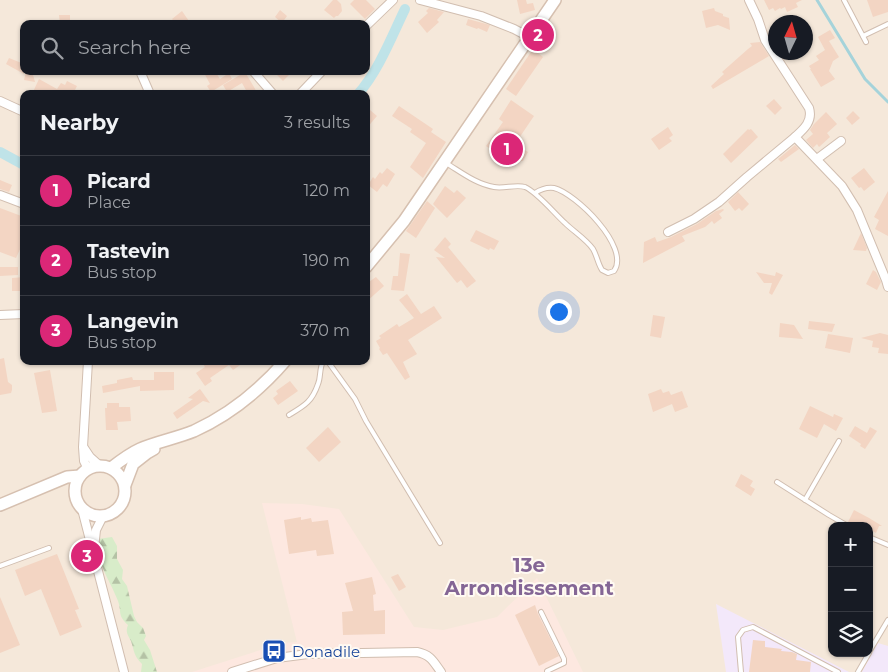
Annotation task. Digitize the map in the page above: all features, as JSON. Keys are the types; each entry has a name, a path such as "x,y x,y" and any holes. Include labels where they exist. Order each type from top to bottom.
{"street":[{"path":"370,22 393,0"},
{"path":"420,0 480,16 529,37"},
{"path":"370,262 404,221 555,0"},
{"path":"668,232 694,219 719,202 807,127 811,113 809,108 765,40 749,0"},
{"path":"142,75 148,90"},
{"path":"256,75 269,90"},
{"path":"304,90 318,75"},
{"path":"0,101 20,110"},
{"path":"795,137 839,182 857,210 888,288"},
{"path":"816,159 841,141"},
{"path":"0,195 20,202"},
{"path":"0,315 20,314"},
{"path":"88,365 83,447 84,472 76,485 76,494 82,509 124,672"},
{"path":"0,505 67,477 106,467 141,448 195,430 224,414 250,396 281,365"},
{"path":"125,485 134,464 147,453 171,439"},
{"path":"82,509 92,515 103,516 113,513 121,506 126,496 125,485 120,475 90,457 83,447"},
{"path":"49,484 65,488 76,494"},
{"path":"93,552 96,530 103,516"},
{"path":"232,672 277,658 308,654 417,652 426,654 433,660 441,672"}],"lane":[{"path":"844,0 866,42"},
{"path":"863,36 888,24"},
{"path":"444,162 486,185 501,188 520,186 535,193 566,225 577,232 592,249 602,270 608,272 614,270 617,261 613,244 592,215 559,190 548,188 541,189 535,193"},
{"path":"289,415 308,403 319,383 321,365"},
{"path":"331,365 355,399 366,421 440,543"},
{"path":"805,500 840,441"},
{"path":"777,482 841,522"},
{"path":"873,539 888,545"},
{"path":"0,566 48,548"},
{"path":"541,612 564,659 564,663 547,672"},
{"path":"873,647 886,628 888,620"},
{"path":"741,672 738,637 743,630 753,627 838,672"},
{"path":"858,672 867,657"}],"shaded area":[{"path":"0,0 888,0 888,672 0,672"},
{"path":"262,503 302,504 339,509 414,627 443,630 497,617 537,578 583,672 192,672 282,643 297,642"},
{"path":"716,604 849,672 726,672"},
{"path":"878,643 888,646 888,672 862,672 870,657 873,657 873,652"}],"green space":[{"path":"112,537 117,546 117,559 123,570 122,579 127,586 134,616 143,628 146,636 144,640 150,650 157,672 141,672 142,664 127,633 128,625 121,616 118,601 101,563 98,539"}],"building":[{"path":"333,0 337,0 341,4 342,11 334,18 324,10"},
{"path":"354,0 366,0 375,9 365,19 350,4"},
{"path":"517,0 526,0 527,4 533,3 535,10 520,14"},
{"path":"764,0 802,0 796,3 798,7 787,12 785,7 775,11 773,8 769,10"},
{"path":"867,0 888,0 888,12 873,17"},
{"path":"429,8 444,12 437,20 439,22 427,33 418,22 428,13 426,11"},
{"path":"714,8 715,11 729,18 730,30 718,25 706,28 702,11"},
{"path":"280,10 287,16 284,20 278,20 275,17"},
{"path":"182,11 188,20 173,20"},
{"path":"59,15 70,15 70,20 60,20"},
{"path":"468,19 490,25 487,32 466,25"},
{"path":"830,30 835,38 829,41 839,57 833,61 829,71 835,79 821,87 809,66 819,60 816,56 825,50 818,37"},
{"path":"760,42 768,57 713,89 711,86 724,74 722,72 752,46 750,43"},
{"path":"533,49 543,57 516,96 506,89"},
{"path":"9,58 20,62 20,72 6,64"},
{"path":"25,75 33,75 35,82 24,80"},
{"path":"205,75 218,75 220,79 230,75 232,79 214,90 210,90 207,86 210,84"},
{"path":"240,75 247,75 256,90 246,90 242,83 230,90 226,90 223,85"},
{"path":"277,75 289,75 283,81"},
{"path":"39,79 57,89 61,83 65,85 67,81 77,86 75,90 34,90"},
{"path":"774,99 782,108 775,115 766,106"},
{"path":"511,100 534,116 515,144 528,152 523,161 510,162 486,146 503,122 499,119"},
{"path":"399,106 433,129 431,132 446,142 423,178 410,167 426,143 410,132 412,129 392,116"},
{"path":"370,110 377,116 370,124"},
{"path":"853,111 860,118 852,125 846,118"},
{"path":"826,112 837,124 827,133 830,137 819,147 817,144 813,148 806,140 813,134 810,130 814,124"},
{"path":"668,127 673,135 669,138 672,141 659,150 651,139"},
{"path":"748,129 751,129 758,137 731,163 723,154"},
{"path":"795,145 799,149 781,162 778,159"},
{"path":"387,168 395,174 387,187 383,184 377,192 370,187 370,182 380,172 382,174"},
{"path":"864,168 875,182 864,191 851,178"},
{"path":"0,180 12,185 9,192 0,189"},
{"path":"445,186 454,193 457,190 466,198 447,218 433,204"},
{"path":"888,191 888,236 875,229 879,220 874,217"},
{"path":"738,192 749,204 742,211 739,208 735,211 728,202"},
{"path":"427,201 435,208 416,238 406,231"},
{"path":"0,208 20,216 20,249 16,258 0,252"},
{"path":"723,209 719,214 722,218 714,224 712,221 705,227 682,236 685,241 643,263 644,242 655,237 657,242 671,237 697,224 716,211"},
{"path":"476,230 499,241 494,250 490,248 489,250 470,241"},
{"path":"861,233 867,248 866,251 853,250"},
{"path":"445,237 451,244 448,247 476,281 467,288 461,280 457,283 436,257 445,258 434,250"},
{"path":"400,253 410,254 404,291 391,290 393,276 398,276"},
{"path":"0,267 18,267 18,275 0,276"},
{"path":"873,270 881,282 877,290 866,284"},
{"path":"756,272 775,276 776,272 783,275 772,295 769,293 772,283 764,283"},
{"path":"20,277 20,291 12,291 12,278"},
{"path":"376,277 384,286 370,298 370,281"},
{"path":"407,294 421,314 434,306 442,318 408,340 417,354 403,362 410,377 405,380 387,353 383,355 376,341 381,338 379,336 397,324 399,327 414,318 399,300"},
{"path":"653,315 665,317 661,338 650,336"},
{"path":"809,321 835,324 832,332 808,329"},
{"path":"780,323 794,325 803,339 779,337"},
{"path":"880,333 888,335 888,354 878,353 879,348 872,347 873,341 861,338"},
{"path":"828,334 853,338 850,353 825,348"},
{"path":"4,358 8,382 12,385 12,390 11,393 0,395 0,359"},
{"path":"204,365 229,365 210,378 212,381 205,386 196,373 205,367"},
{"path":"229,365 240,365 233,370"},
{"path":"50,370 57,411 42,413 34,373"},
{"path":"154,372 174,372 174,390 140,391 140,386 103,393 102,386 117,383 117,380 132,377 133,380 154,380"},
{"path":"290,381 298,391 278,405 273,398 278,394 276,391"},
{"path":"200,389 210,403 203,401 177,419 173,413 193,399 188,398"},
{"path":"661,389 663,393 669,391 671,395 682,391 688,407 675,412 672,404 653,412 648,394"},
{"path":"107,403 119,403 119,407 130,407 131,421 117,422 118,430 106,430 105,408 107,408"},
{"path":"810,406 833,417 834,414 843,418 836,431 824,424 817,438 799,429"},
{"path":"855,426 867,433 870,427 877,431 865,449 849,436"},
{"path":"328,427 341,442 319,462 306,448"},
{"path":"741,474 753,481 750,486 755,489 751,496 735,486"},
{"path":"854,510 882,526 879,526 876,533 873,531 873,522 848,522"},
{"path":"301,517 301,520 311,518 312,522 328,520 334,554 317,556 316,550 289,554 284,520"},
{"path":"57,554 79,609 75,610 82,627 60,636 41,589 25,596 15,570"},
{"path":"398,574 406,587 399,591 391,577"},
{"path":"372,577 376,594 373,595 374,611 385,610 385,634 343,635 342,612 353,611 345,583"},
{"path":"0,597 20,645 0,653"},
{"path":"535,605 559,656 539,666 515,615"},
{"path":"753,640 765,641 765,647 782,649 781,651 797,654 796,660 811,662 810,672 749,672"}],"waterway":[{"path":"817,0 865,79 888,102"},
{"path":"361,90 378,65 405,9"},
{"path":"0,152 20,163"}],"place":[{"name":"Tastevin","path":"538,35"},
{"name":"Picard","path":"507,149"},
{"name":"Langevin","path":"87,556"},
{"name":"Donadile","path":"274,651"}],"district":[{"name":"13e Arrondissement","path":"529,576"}]}
